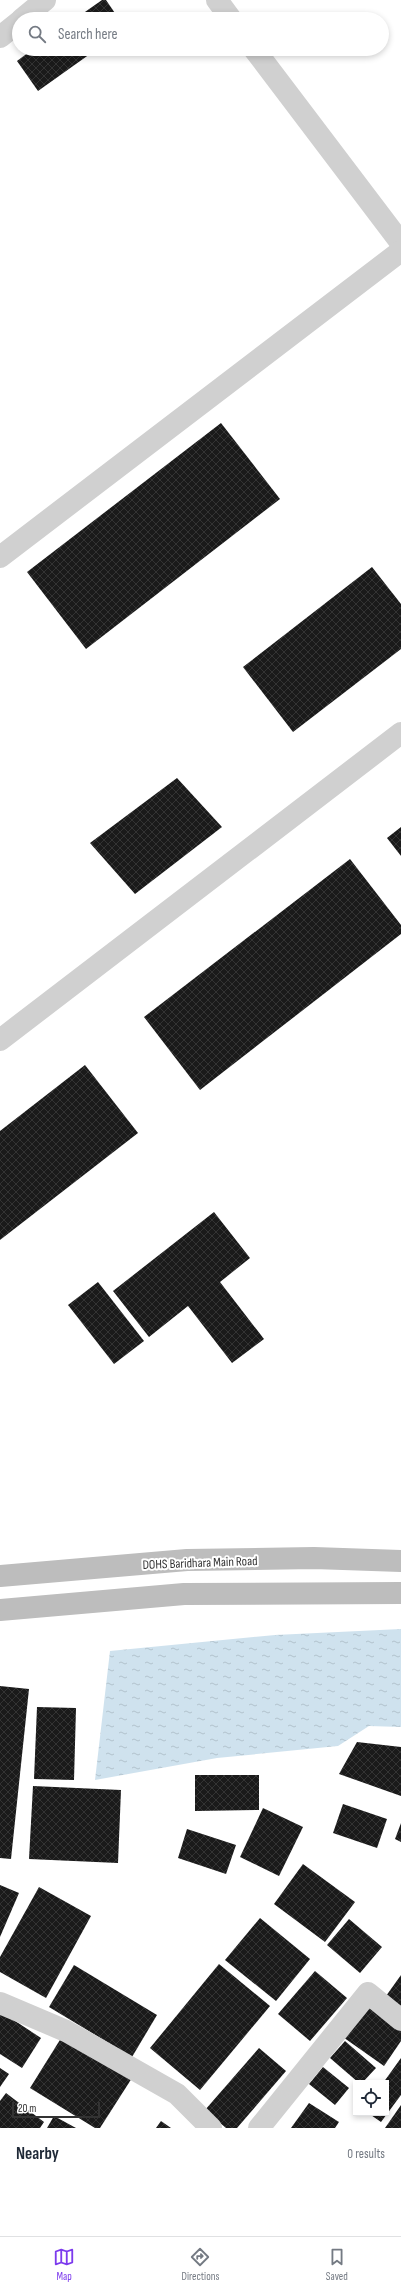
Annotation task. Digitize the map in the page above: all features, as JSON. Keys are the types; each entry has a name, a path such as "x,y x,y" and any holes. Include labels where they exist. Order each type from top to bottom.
{"street":[{"path":"30,12 45,0"},
{"path":"217,0 226,12"},
{"path":"0,37 12,28"},
{"path":"259,56 401,243"},
{"path":"0,557 401,251"},
{"path":"0,1040 401,733"},
{"name":"DOHS Baridhara Main Road","path":"0,1576 187,1560 314,1558 401,1561"},
{"path":"0,1610 184,1594 401,1593"},
{"path":"259,2128 368,1993 401,2020"},
{"path":"0,2003 66,2031 177,2094 211,2128"}],"water":[{"path":"401,1629 401,1727 369,1726 338,1746 217,1758 95,1780 110,1651 275,1635"}],"building":[{"path":"102,0 106,0 114,12 85,12"},
{"path":"24,56 87,56 38,91 17,61"},
{"path":"221,423 280,499 86,649 27,572"},
{"path":"372,567 401,604 401,649 293,732 243,667"},
{"path":"177,778 222,827 135,894 90,843"},
{"path":"401,827 401,856 387,838"},
{"path":"350,859 401,925 401,934 200,1090 144,1017"},
{"path":"85,1065 138,1133 0,1240 0,1131"},
{"path":"214,1212 250,1258 220,1282 264,1339 232,1363 188,1306 149,1337 113,1291"},
{"path":"98,1282 144,1341 114,1364 68,1305"},
{"path":"0,1686 29,1689 11,1859 0,1858"},
{"path":"37,1707 76,1708 74,1780 34,1779"},
{"path":"357,1742 401,1747 401,1796 339,1774"},
{"path":"195,1775 259,1775 259,1810 195,1811"},
{"path":"33,1786 121,1790 118,1863 29,1859"},
{"path":"343,1804 387,1819 377,1848 333,1833"},
{"path":"263,1808 303,1827 279,1876 240,1857"},
{"path":"401,1823 401,1842 395,1839"},
{"path":"187,1829 236,1845 226,1874 178,1858"},
{"path":"303,1864 355,1902 325,1942 274,1904"},
{"path":"0,1885 19,1893 0,1937"},
{"path":"39,1887 91,1916 46,1998 0,1972 0,1957"},
{"path":"260,1918 310,1959 276,2001 225,1960"},
{"path":"349,1919 382,1947 360,1973 327,1945"},
{"path":"219,1964 270,2006 200,2090 150,2048"},
{"path":"74,1965 157,2015 132,2057 49,2007"},
{"path":"315,1971 347,1998 310,2041 278,2014"},
{"path":"401,1975 401,2006 386,1996"},
{"path":"364,2000 401,2027 401,2041 384,2066 340,2035"},
{"path":"0,2011 41,2038 22,2068 0,2054"},
{"path":"63,2035 132,2078 100,2128 95,2128 30,2088"},
{"path":"345,2041 376,2068 365,2080 356,2080 330,2058"},
{"path":"259,2048 286,2071 237,2128 226,2128 205,2110"},
{"path":"401,2058 401,2095 389,2111 389,2080 385,2080"},
{"path":"323,2067 349,2088 335,2105 309,2084"},
{"path":"0,2068 9,2074 0,2087"},
{"path":"6,2093 44,2122 40,2128 0,2128 0,2101"},
{"path":"309,2103 339,2122 335,2128 291,2128"},
{"path":"401,2105 401,2128 385,2128"},
{"path":"54,2116 76,2128 47,2128"},
{"path":"372,2116 385,2116 381,2122"},
{"path":"161,2121 171,2128 156,2128"}]}
